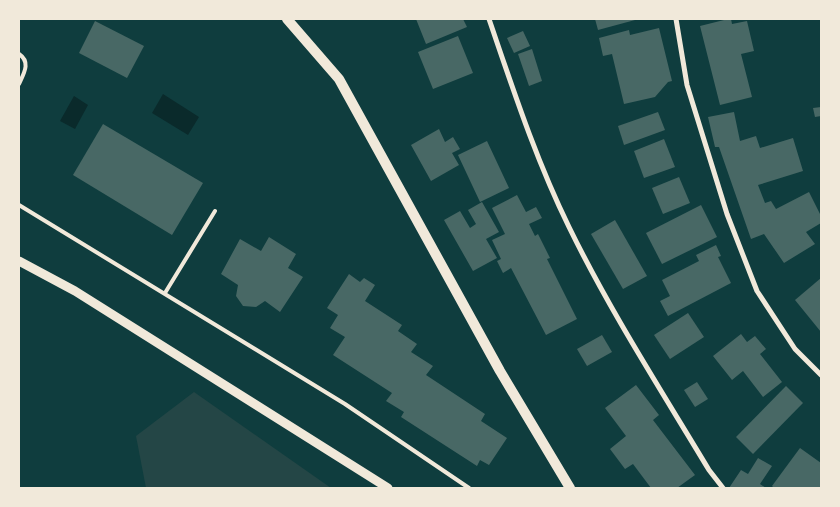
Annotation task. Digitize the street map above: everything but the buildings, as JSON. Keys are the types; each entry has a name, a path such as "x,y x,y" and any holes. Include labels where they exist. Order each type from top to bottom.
{"main road":[{"path":"287,19 339,79 500,371 570,488"}],"street":[{"path":"489,19 533,147 568,226 607,301 709,470 723,488"},
{"path":"676,19 687,85 727,214 757,291 795,348 821,376"},
{"path":"19,261 76,291 388,488"}],"lane":[{"path":"19,54 26,61 26,67 19,84"},
{"path":"19,205 345,404 469,488"},
{"path":"164,293 216,211"}],"shaded area":[{"path":"163,94 199,117 188,135 152,113"},
{"path":"74,96 88,105 75,129 60,121"},
{"path":"194,392 331,488 146,488 136,436"}]}
